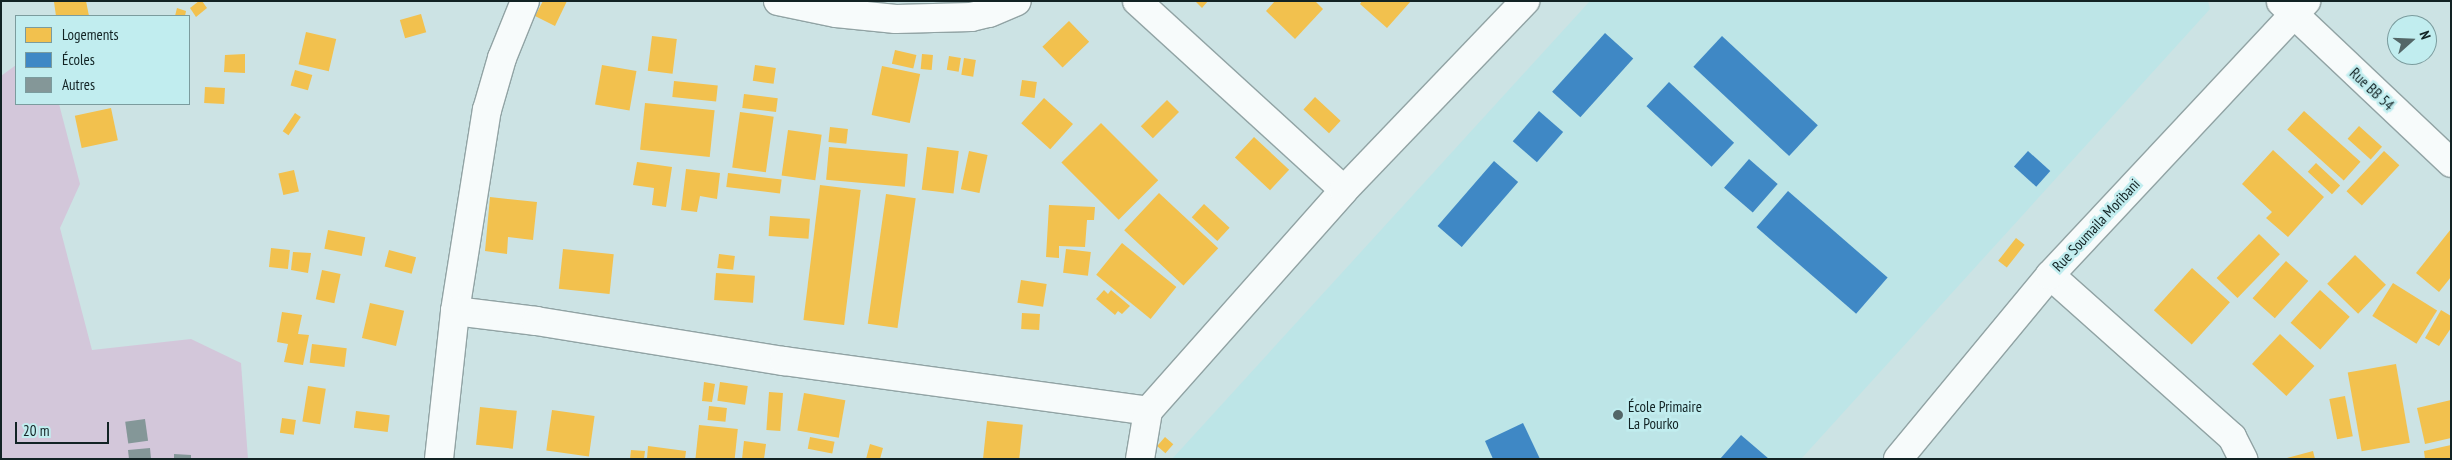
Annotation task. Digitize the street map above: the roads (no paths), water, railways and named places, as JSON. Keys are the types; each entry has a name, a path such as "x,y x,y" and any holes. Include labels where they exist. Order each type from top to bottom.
{"street":[{"path":"440,459 455,311 487,110 502,58 525,1"},
{"path":"778,1 836,13 896,19 972,17 989,13 1016,1"},
{"path":"1137,1 1344,190"},
{"path":"1140,459 1148,411 1344,190 1524,1"},
{"name":"Rue BB 54","path":"2293,6 2451,163"},
{"name":"Rue Soumaila Moribani","path":"1898,459 2050,275 2293,6"},
{"path":"2050,275 2232,437 2242,459"},
{"path":"455,311 536,320 784,361 1148,411"}],"place":[{"name":"École Primaire La Pourko","path":"1618,415"}]}
